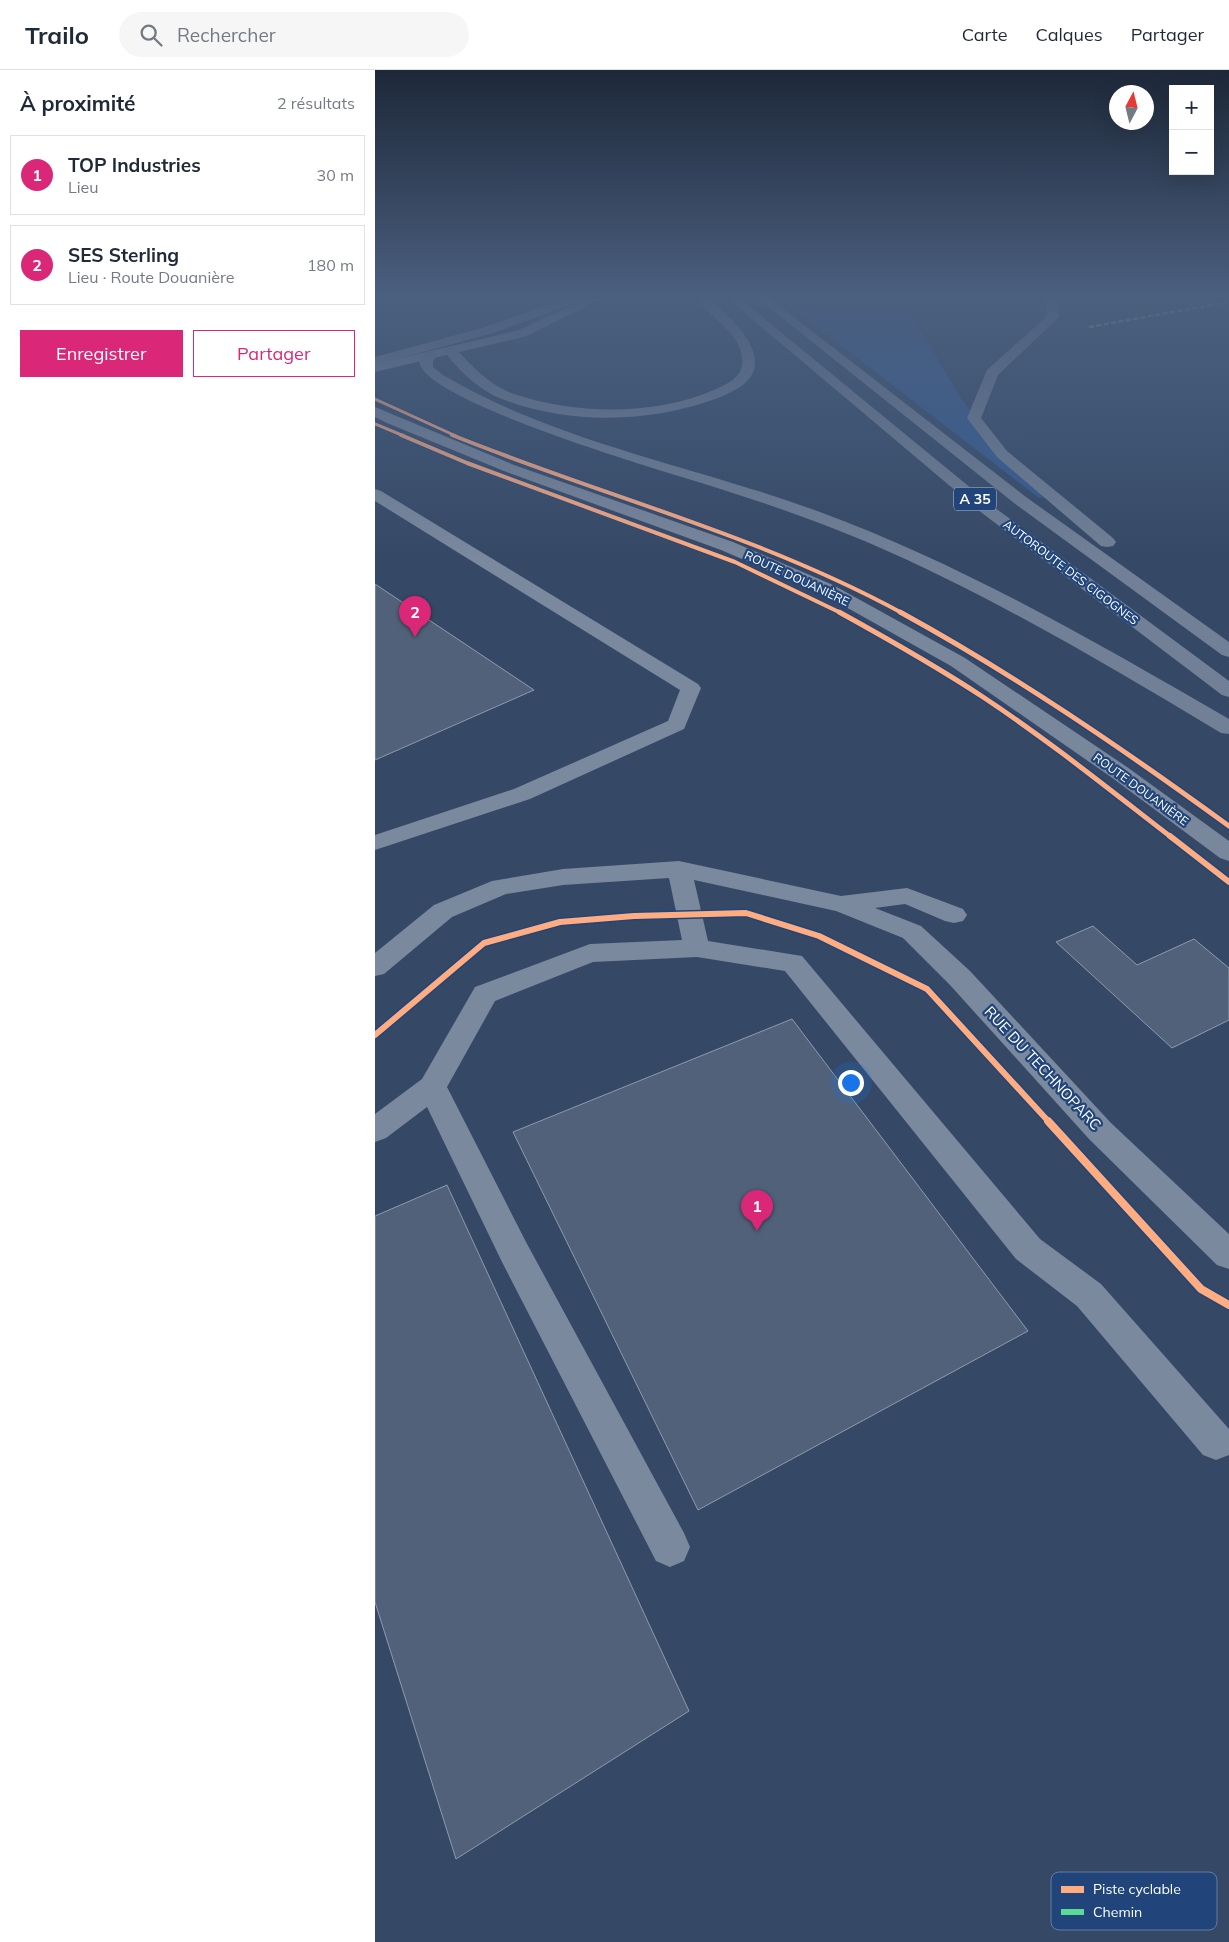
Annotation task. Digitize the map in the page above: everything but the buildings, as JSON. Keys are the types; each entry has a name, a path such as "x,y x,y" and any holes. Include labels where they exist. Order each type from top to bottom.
{"highway":[{"path":"449,384 480,400 575,438 720,483 800,510 873,538 953,575 1105,655 1229,728"},
{"path":"485,384 509,397 544,407 640,412 686,404 707,398 735,384"},
{"name":"AUTOROUTE DES CIGOGNES","path":"837,384 988,510 1229,691"},
{"name":"AUTOROUTE DES CIGOGNES","path":"873,384 1020,500 1229,651"},
{"path":"987,384 974,418 1002,454 1107,542 1148,571"}],"main road":[{"name":"ROUTE DOUANIÈRE","path":"375,411 399,423 509,468 727,546 827,589 958,662 1119,772 1229,853"}],"lane":[{"path":"375,494 691,688 677,725 522,794 375,843"},
{"path":"679,869 697,948"},
{"name":"RUE DU TECHNOPARC","path":"375,967 443,911 501,887 563,877 679,869 841,904 913,932 960,978 1100,1131 1229,1255"},
{"name":"RUE DU TECHNOPARC","path":"841,904 907,896 954,915"},
{"path":"375,1130 432,1087 485,994 590,953 697,948 793,963 1028,1250 1089,1295 1216,1442"},
{"path":"432,1087 514,1252 670,1547"}],"shaded area":[{"path":"891,384 953,384 996,448 1045,497 1039,498"}],"cycle path":[{"path":"375,399 435,428 476,444 762,547 825,574 886,604 946,637 1062,709 1229,826"},
{"path":"375,424 467,463 735,562 830,607 901,646 983,697 1109,789 1229,882"},
{"path":"375,1035 484,943 560,922 634,916 746,913 819,936 927,989 1201,1289 1229,1305"}],"place":[{"name":"SES Sterling","path":"415,637"},
{"name":"TOP Industries","path":"757,1231"}]}
